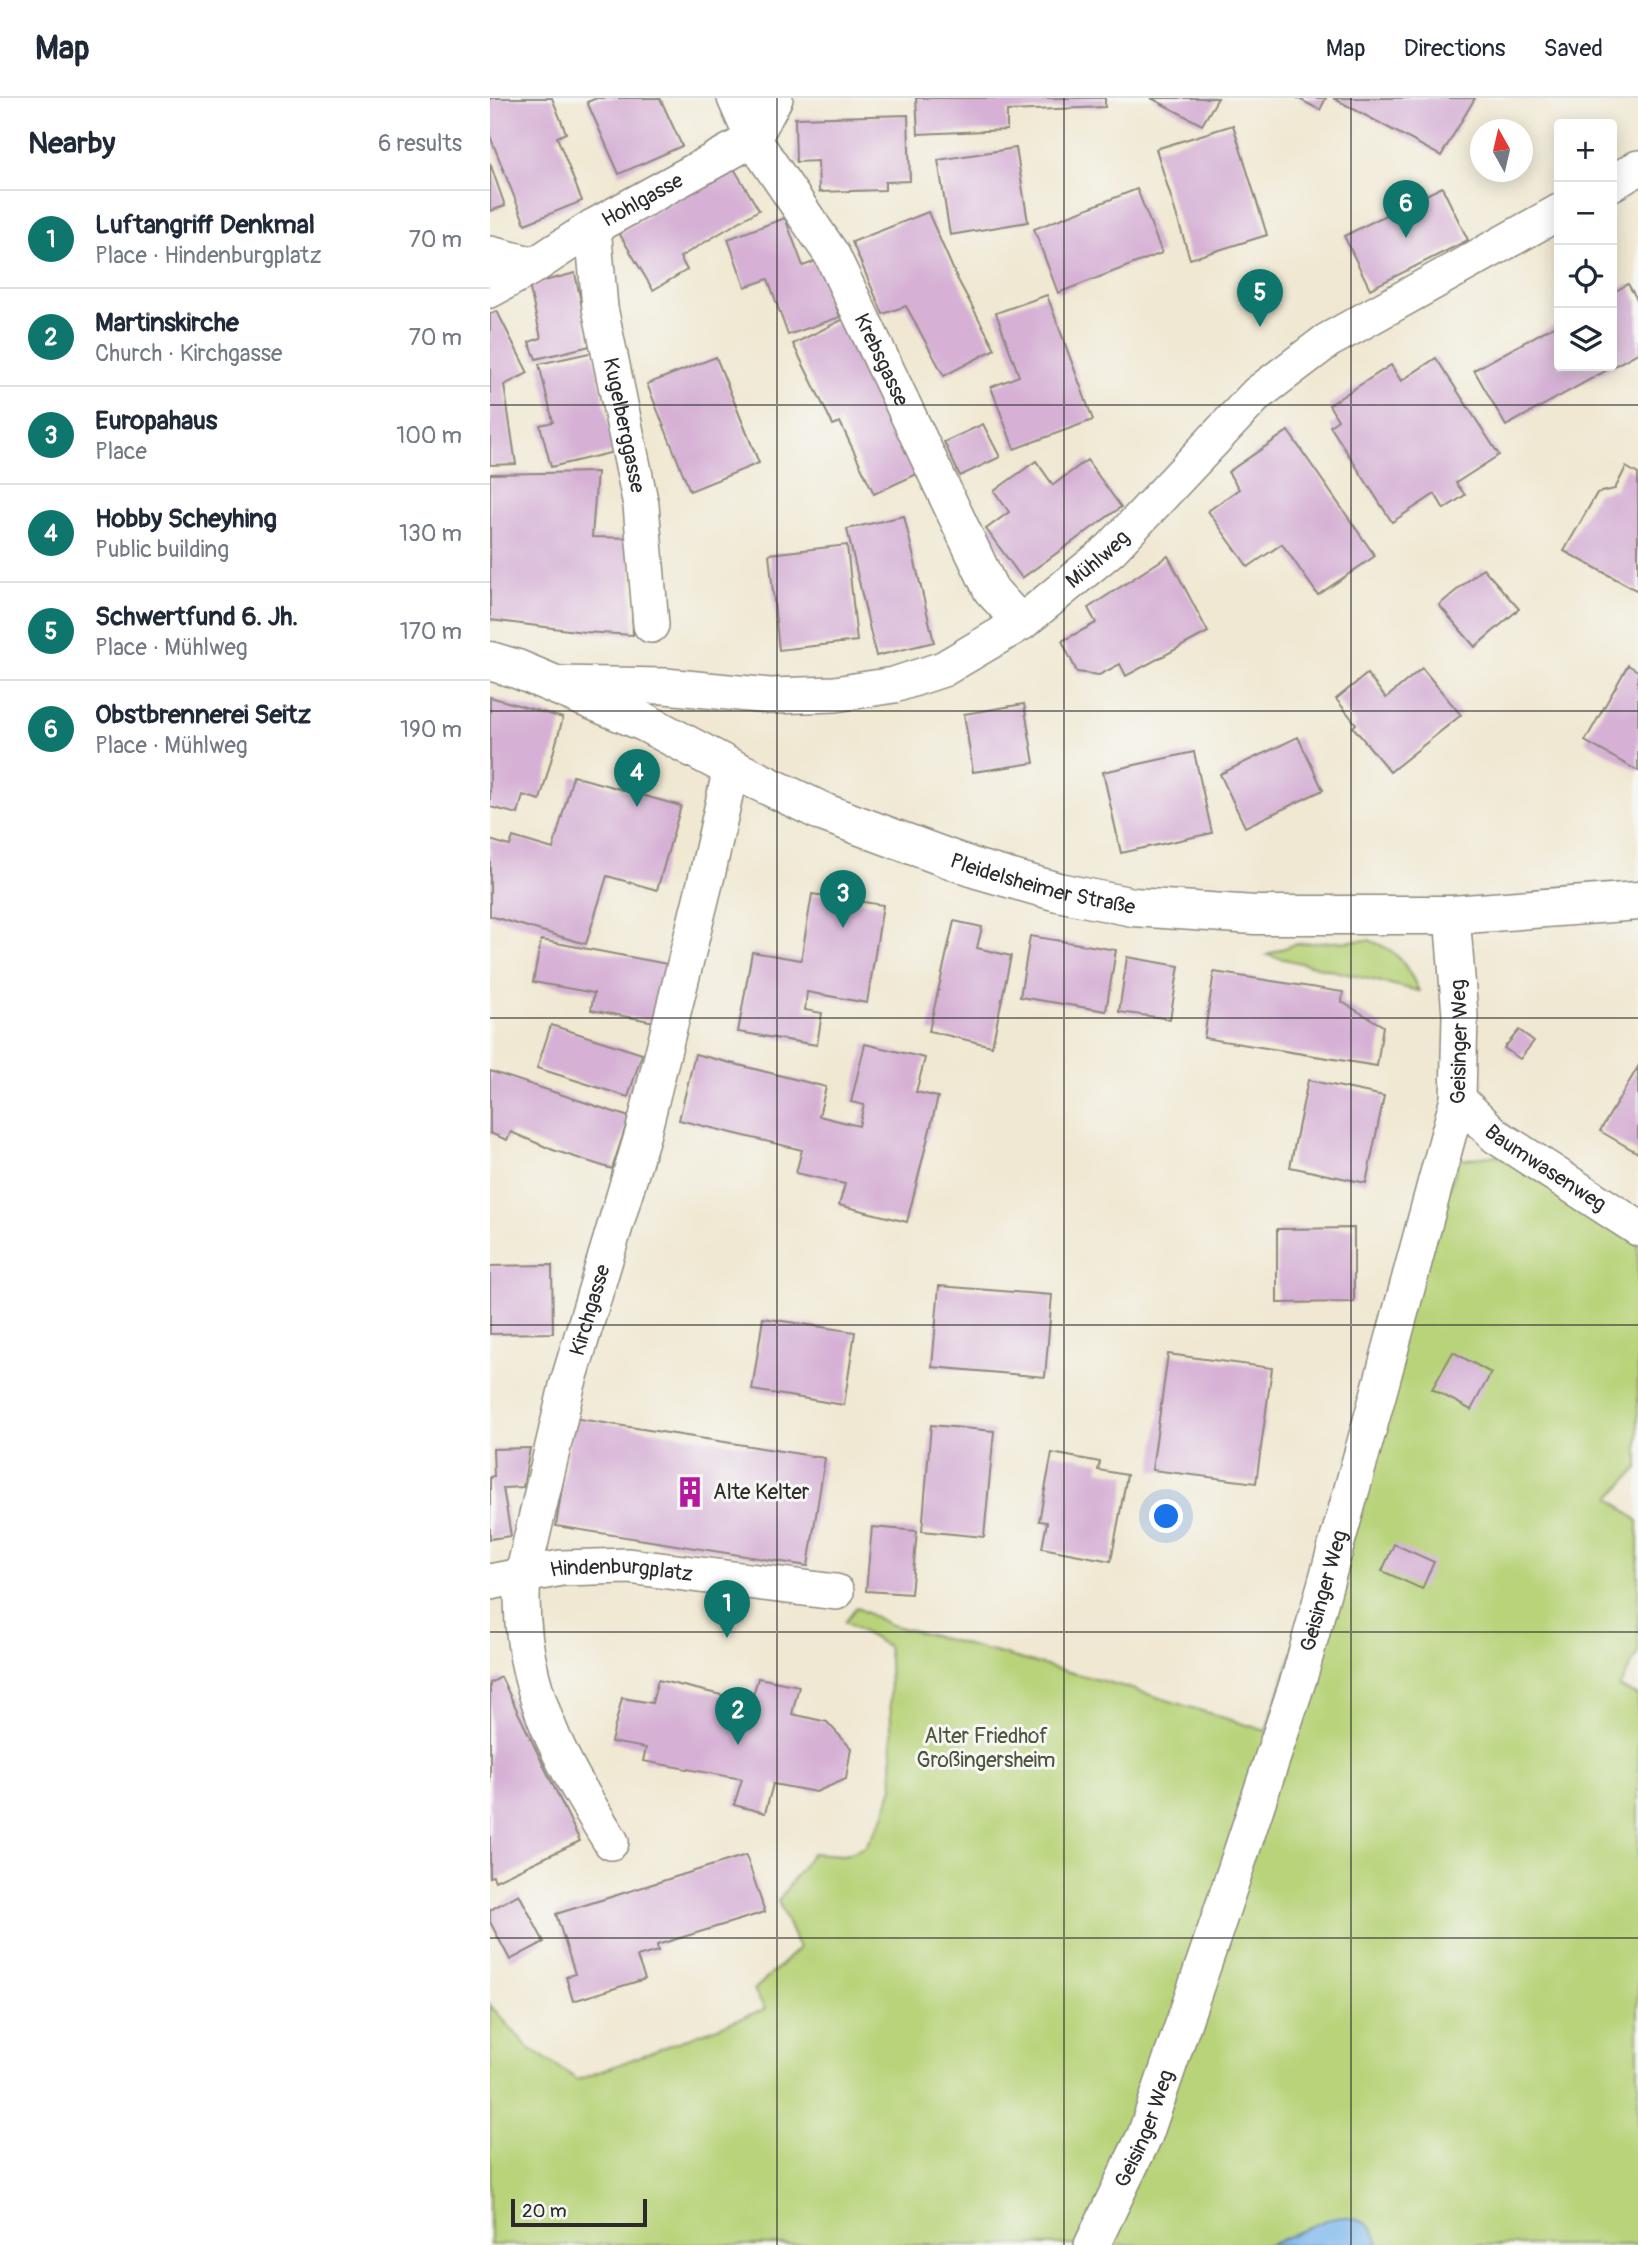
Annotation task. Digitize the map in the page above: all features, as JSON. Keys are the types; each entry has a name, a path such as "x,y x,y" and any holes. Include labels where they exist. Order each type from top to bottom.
{"main road":[{"name":"Pleidelsheimer Straße","path":"490,662 517,669 644,722 825,813 977,869 1058,892 1120,905 1255,915 1452,915 1638,901"}],"street":[{"name":"Krebsgasse","path":"736,98 753,139 832,255 991,590 1021,623"},
{"path":"753,139 775,98"},
{"name":"Hohlgasse","path":"490,290 535,265 593,227 753,139"},
{"path":"1614,182 1638,168"},
{"name":"Mühlweg","path":"554,684 665,686 770,696 835,694 894,685 943,669 1021,623 1111,549 1257,394 1327,341 1554,215"},
{"name":"Kugelberggasse","path":"593,227 600,308 641,505 651,625"},
{"path":"490,254 535,265"},
{"name":"Kirchgasse","path":"611,1842 562,1758 542,1708 524,1640 521,1606 506,1578 567,1386 642,1133 731,768"},
{"name":"Geisinger Weg","path":"1092,2245 1144,2135 1300,1675 1383,1379 1458,1099 1460,1015 1452,915"},
{"name":"Baumwasenweg","path":"1458,1099 1496,1136 1638,1228"},
{"name":"Hindenburgplatz","path":"506,1578 561,1568 628,1566 836,1592"}],"green space":[{"path":"1369,940 1395,954 1410,973 1419,991 1267,955 1294,944"},
{"name":"Alter Friedhof Großingersheim","path":"1498,1155 1638,1244 1638,1468 1610,1498 1638,1521 1638,1653 1619,1687 1638,1696 1638,2245 490,2245 490,2005 528,2047 578,2080 765,2009 754,1990 799,1948 778,1901 812,1853 844,1855 865,1847 884,1816 893,1787 889,1659 887,1646 845,1622 856,1607 888,1624 1122,1686 1266,1731 1459,1160"}],"water":[{"path":"1341,2217 1366,2224 1374,2232 1379,2245 1269,2245 1326,2220"}],"building":[{"path":"490,98 552,98 566,133 557,137 582,201 525,224 490,136"},
{"path":"597,98 660,98 682,146 619,174 587,102"},
{"path":"916,98 1105,98 1105,107 1007,111 1007,130 918,134"},
{"path":"1151,98 1218,98 1202,125"},
{"path":"1297,98 1326,98 1320,110"},
{"path":"1333,98 1475,98 1441,156"},
{"path":"908,115 910,181 885,182 885,190 819,192 818,161 796,162 795,118"},
{"path":"1233,125 1267,235 1190,259 1156,149"},
{"path":"1016,148 1028,222 950,235 938,160"},
{"path":"490,163 505,206 490,211"},
{"path":"733,167 759,210 680,257 687,270 653,290 619,233"},
{"path":"1442,187 1468,240 1370,289 1344,236"},
{"path":"1137,189 1162,253 1058,293 1034,229"},
{"path":"928,212 957,278 995,349 944,376 906,306 883,314 852,242"},
{"path":"785,218 803,266 819,260 840,317 788,335 768,279 745,287 728,239"},
{"path":"575,273 590,346 536,359 529,342 541,338 529,285"},
{"path":"1628,284 1638,301 1638,353 1617,365 1617,308 1617,290"},
{"path":"1047,295 1093,420 1014,449 991,387 1019,376 996,313"},
{"path":"497,311 528,373 504,385 516,464 490,465 490,314"},
{"path":"856,313 930,468 874,494 840,422 833,425 793,344"},
{"path":"1554,326 1554,371 1605,371 1506,426 1474,370"},
{"path":"594,352 614,452 551,467 540,425 553,422 539,364"},
{"path":"716,357 759,463 690,491 647,384"},
{"path":"1436,358 1499,455 1456,483 1465,495 1444,509 1435,494 1392,522 1330,426 1338,420 1329,405 1391,365 1401,381"},
{"path":"983,424 1000,457 960,476 944,442"},
{"path":"1288,431 1375,556 1318,595 1282,544 1248,567 1208,511 1239,489 1228,472"},
{"path":"1087,460 1121,507 1022,578 986,529 1009,512 994,491 1036,461 1053,485"},
{"path":"1626,467 1638,474 1638,591 1564,551 1597,493 1615,489"},
{"path":"597,472 592,537 630,538 633,635 584,632 490,620 490,474"},
{"path":"904,516 934,642 876,656 847,529"},
{"path":"847,545 857,641 779,650 769,554"},
{"path":"1168,556 1208,632 1126,676 1120,664 1099,675 1077,672 1062,641 1096,623 1088,608"},
{"path":"1483,568 1519,609 1475,647 1439,605"},
{"path":"1628,665 1638,671 1638,771 1585,741"},
{"path":"1422,668 1461,715 1390,772 1353,727 1356,724 1336,699 1367,674 1386,698"},
{"path":"490,697 563,718 540,800 523,795 518,814 490,807"},
{"path":"1024,704 1034,763 973,772 964,714"},
{"path":"1298,737 1323,790 1245,827 1220,774"},
{"path":"1194,752 1212,833 1121,853 1103,772"},
{"path":"573,776 681,806 657,890 607,876 586,944 490,916 490,840 510,846 513,837 553,849"},
{"path":"812,894 883,905 867,1003 807,992 805,1010 822,1013 817,1045 738,1032 752,952 801,960"},
{"path":"954,921 982,927 977,948 1011,956 992,1046 929,1031"},
{"path":"1030,936 1116,950 1106,1011 1020,997"},
{"path":"541,940 667,964 655,1022 591,1010 594,993 533,982"},
{"path":"1127,957 1179,966 1170,1019 1119,1012"},
{"path":"1214,972 1343,992 1342,1002 1383,1026 1377,1066 1204,1038"},
{"path":"551,1025 642,1054 628,1097 537,1068"},
{"path":"1519,1030 1534,1041 1520,1059 1504,1048"},
{"path":"865,1044 925,1058 916,1092 938,1097 907,1222 839,1205 845,1184 796,1173 802,1150 679,1120 695,1054 826,1087 819,1116 859,1126 864,1105 851,1102"},
{"path":"1638,1067 1638,1153 1600,1131"},
{"path":"490,1071 629,1117 612,1169 553,1150 511,1132 507,1140 490,1133"},
{"path":"1308,1080 1384,1096 1366,1183 1290,1167"},
{"path":"1354,1228 1354,1302 1277,1303 1277,1229"},
{"path":"552,1265 553,1333 490,1334 490,1266"},
{"path":"939,1286 1052,1295 1045,1377 932,1367"},
{"path":"763,1318 855,1332 844,1405 752,1390"},
{"path":"1453,1352 1491,1373 1471,1410 1432,1389"},
{"path":"1168,1354 1272,1368 1256,1483 1152,1470"},
{"name":"Alte Kelter","path":"573,1418 825,1458 808,1566 556,1526"},
{"path":"931,1425 994,1431 984,1537 922,1531"},
{"path":"530,1448 523,1487 503,1488 511,1536 490,1539 493,1449"},
{"path":"1052,1453 1100,1462 1098,1470 1127,1475 1111,1561 1042,1548 1047,1522 1039,1521"},
{"path":"872,1527 917,1531 911,1594 866,1591"},
{"path":"1394,1544 1434,1562 1422,1589 1382,1571"},
{"path":"501,1677 580,1841 495,1881 493,1876 490,1877 490,1683"},
{"path":"758,1678 799,1686 792,1714 827,1722 851,1748 846,1779 816,1792 773,1784 765,1813 734,1805 742,1779 643,1761 646,1748 611,1742 622,1698 652,1703 658,1680 751,1702"},
{"path":"746,1855 765,1912 657,1945 658,1951 637,1957 645,1979 573,2001 566,1977 575,1974 556,1914"},
{"path":"519,1894 544,1942 510,1960 490,1922 490,1910"}],"place":[{"name":"Obstbrennerei Seitz","path":"1406,238"},
{"name":"Schwertfund 6. Jh.","path":"1260,327"},
{"name":"Hobby Scheyhing","path":"637,807"},
{"name":"Europahaus","path":"843,928"},
{"name":"Alte Kelter","path":"690,1492"},
{"name":"Luftangriff Denkmal","path":"727,1638"},
{"name":"Martinskirche","path":"738,1745"}]}
